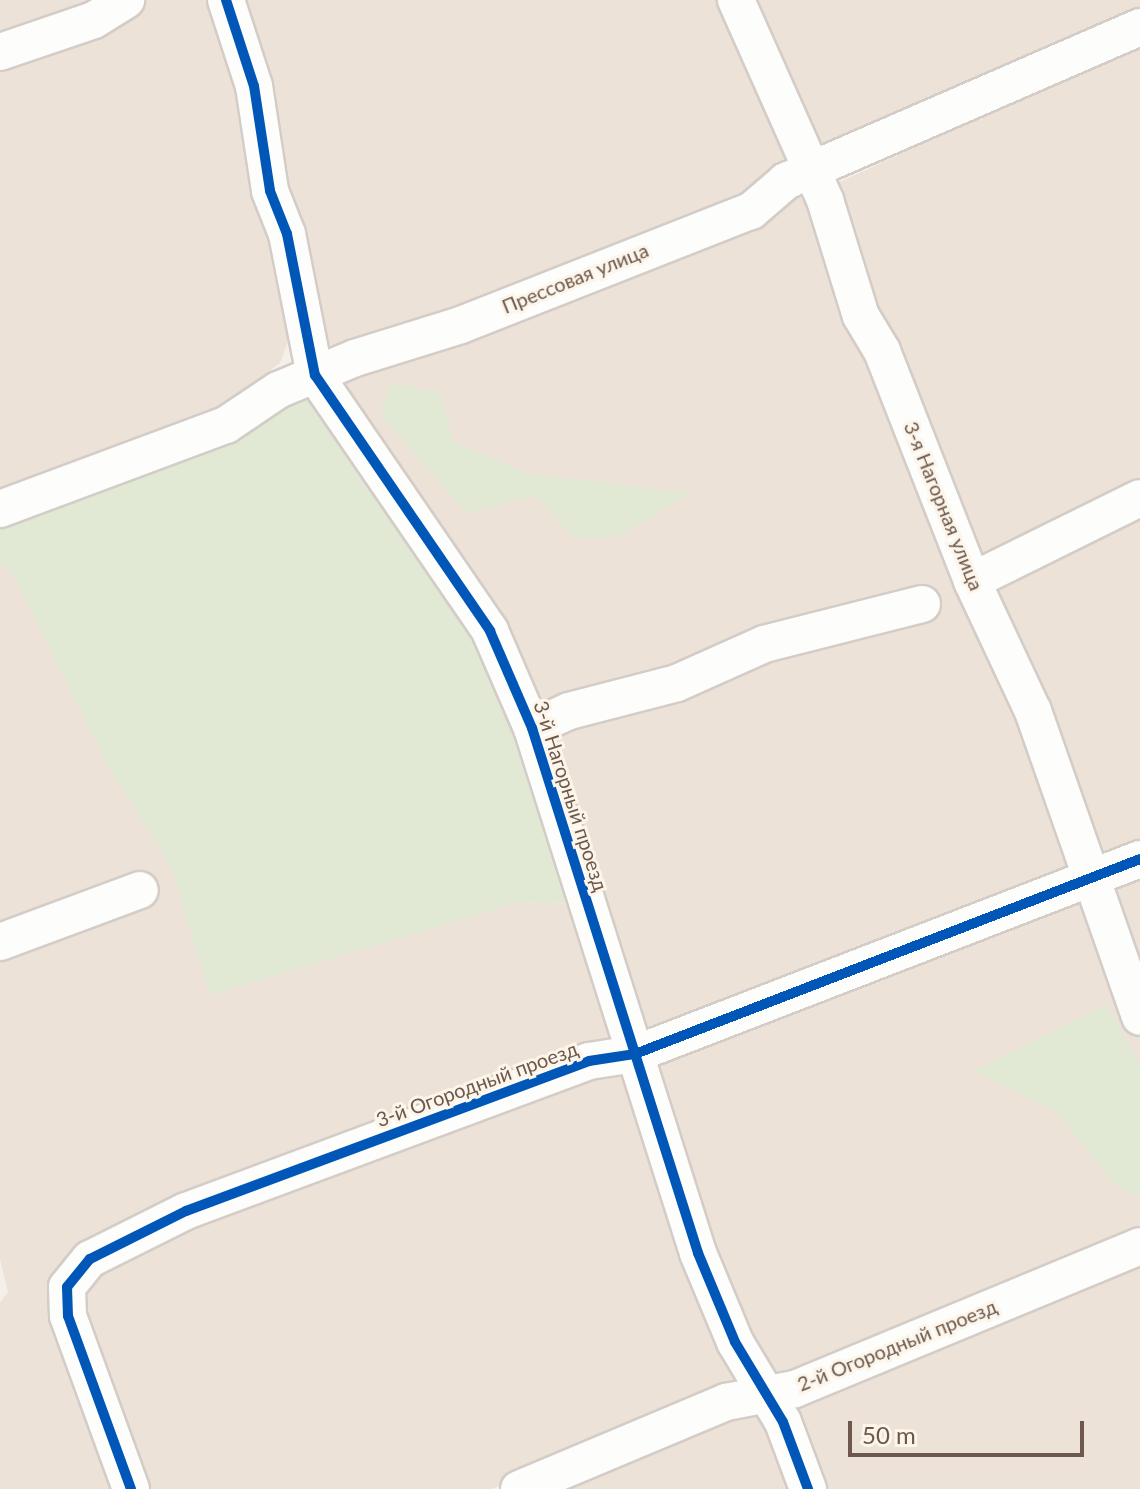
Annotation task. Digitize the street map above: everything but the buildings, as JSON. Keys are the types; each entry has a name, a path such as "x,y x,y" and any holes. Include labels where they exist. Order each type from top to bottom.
{"street":[{"path":"0,52 94,20 126,0"},
{"name":"3-й Нагорный проезд","path":"226,0 254,86 270,191 287,234 315,375 490,631 532,728 698,1253 762,1392 783,1422 808,1489"},
{"name":"3-я Нагорная улица","path":"736,0 812,170 861,316 882,351 972,581 1033,711 1140,1017"},
{"name":"Прессовая улица","path":"0,509 226,425 278,390 315,375 751,211 812,170 851,158 1140,27"},
{"path":"972,581 1140,498"},
{"path":"532,728 569,711 677,683 764,644 922,604"},
{"name":"3-й Огородный проезд","path":"131,1489 68,1316 67,1287 90,1259 186,1211 589,1061 635,1054 1140,859"},
{"path":"0,942 140,890"},
{"name":"2-й Огородный проезд","path":"519,1489 762,1392 795,1389 1140,1246"}],"shaded area":[{"path":"0,0 113,0 0,42"},
{"path":"140,0 216,0 290,307 289,339 280,363 222,406 90,465 0,496 0,62"},
{"path":"234,0 729,0 788,150 784,173 720,211 643,231 572,266 347,348 327,344 317,325"},
{"path":"744,0 1140,0 1140,15 828,144 812,139"},
{"path":"1140,43 1140,490 982,567 874,308 836,197 838,183"},
{"path":"800,186 1027,716 1071,872 659,1030 646,1027 612,936 339,388 347,375"},
{"path":"1140,508 1140,849 1104,864 993,582"},
{"path":"0,564 14,576 108,766 170,864 210,995 520,902 573,904 617,1038 60,1286 123,1489 0,1489 0,1303 8,1292 0,1259"},
{"path":"1140,869 1140,1000 1111,887"},
{"path":"1085,892 1140,1032 1140,1230 775,1378 742,1340 655,1060"},
{"path":"613,1069 626,1082 735,1366 732,1384 721,1395 492,1489 139,1489 75,1314 96,1266 188,1221"},
{"path":"1140,1257 1140,1489 818,1489 796,1410 805,1398"},
{"path":"729,1411 764,1412 797,1489 547,1489"}],"green space":[{"path":"390,383 439,392 454,442 526,473 691,493 618,537 574,538 536,496 466,513 381,415"},
{"path":"303,392 323,399 480,635 521,736 573,904 520,902 210,995 170,864 108,766 14,576 0,564 0,519"},
{"path":"1106,1005 1140,1065 1140,1197 1112,1182 1057,1112 974,1071"}],"cycle path":[{"path":"226,0 254,86 270,191 287,234 315,375 490,631 532,728 698,1253 735,1342 783,1422 808,1489"},
{"path":"131,1489 68,1316 67,1287 90,1259 186,1211 589,1061 635,1054 1140,859"}]}
